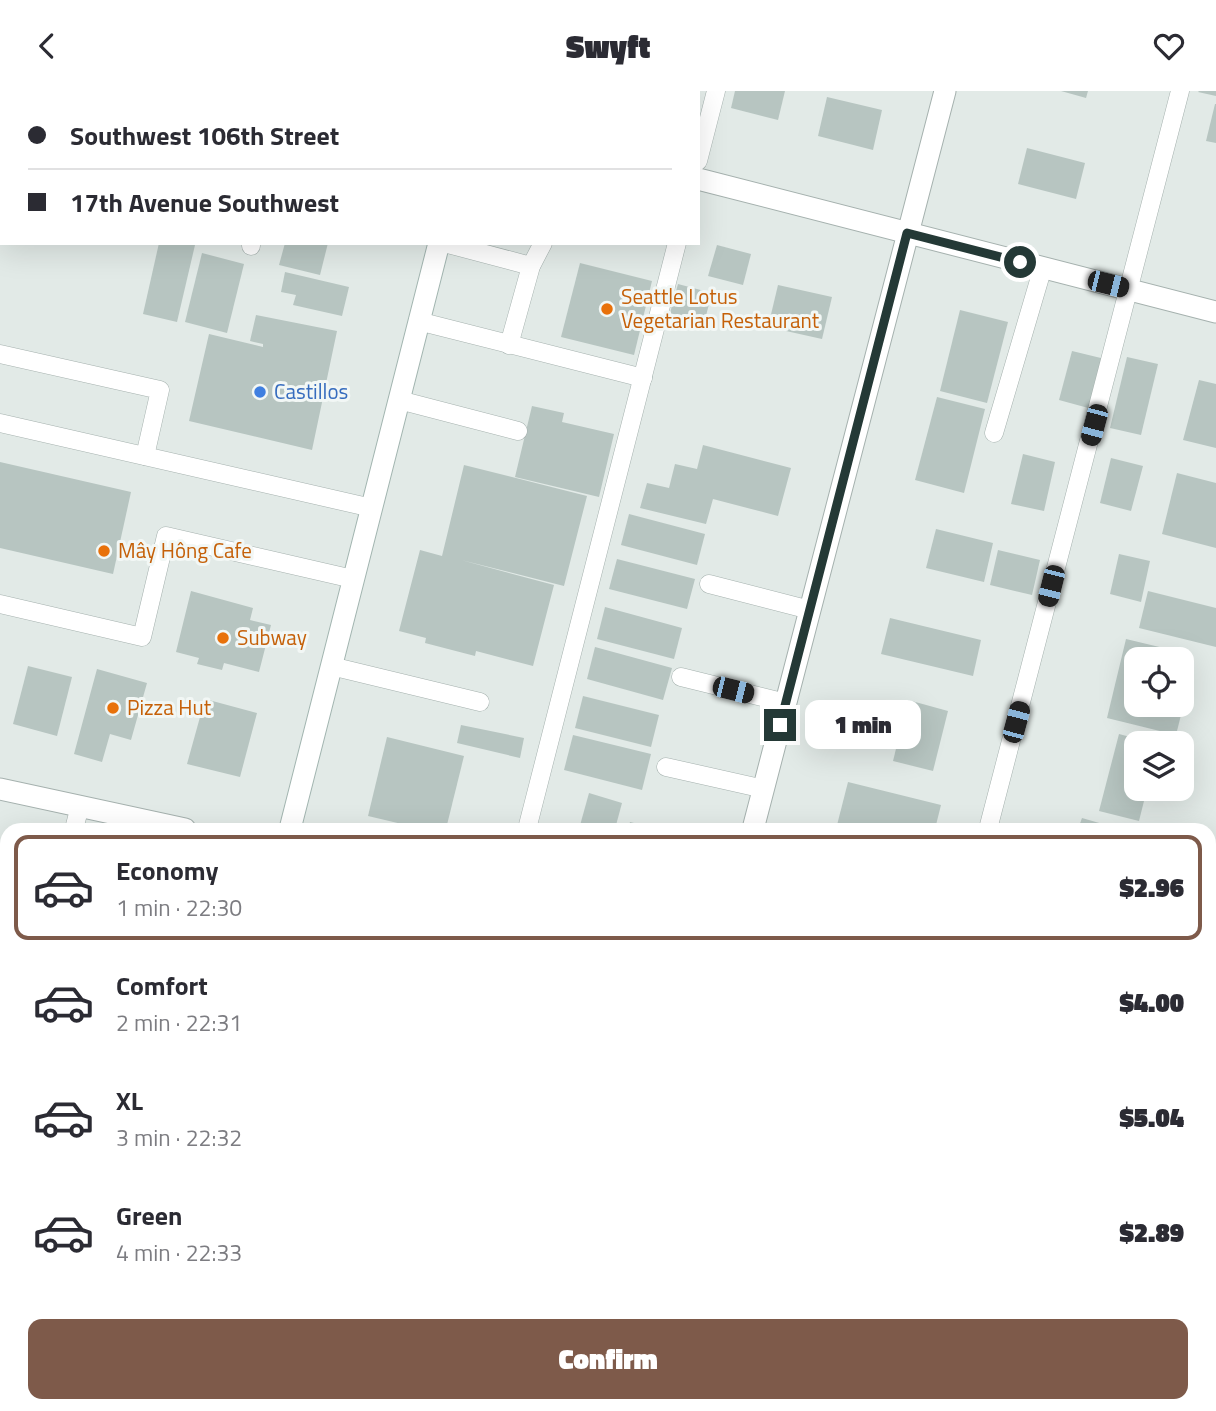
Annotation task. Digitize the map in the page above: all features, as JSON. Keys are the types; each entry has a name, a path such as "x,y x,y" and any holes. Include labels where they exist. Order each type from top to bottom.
{"street":[{"path":"755,823 945,91"},
{"path":"700,180 1216,312"},
{"path":"292,823 418,321 441,245"},
{"path":"0,789 158,823"}],"lane":[{"path":"700,153 716,91"},
{"path":"990,823 1181,91"},
{"path":"450,245 531,265"},
{"path":"509,345 531,265 542,245"},
{"path":"529,823 676,245"},
{"path":"993,433 1043,267"},
{"path":"418,321 643,378"},
{"path":"0,354 160,390 145,456"},
{"path":"399,400 518,431"},
{"path":"0,423 372,508"},
{"path":"0,604 142,637 166,536 353,579"},
{"path":"709,585 810,610"},
{"path":"331,666 480,702"},
{"path":"681,677 786,703"},
{"path":"666,768 764,789"},
{"path":"76,823 80,806"}],"building":[{"path":"735,91 785,91 778,120 731,108"},
{"path":"1061,91 1088,91 1086,98"},
{"path":"1216,91 1216,96 1198,92"},
{"path":"827,97 882,110 873,150 818,136"},
{"path":"1216,104 1216,143 1206,141"},
{"path":"1027,148 1085,163 1076,199 1018,184"},
{"path":"159,245 195,245 177,322 143,314"},
{"path":"284,245 328,245 320,275 279,265"},
{"path":"717,245 751,254 743,285 708,276"},
{"path":"202,253 244,264 227,333 185,322"},
{"name":"Seattle Lotus Vegetarian Restaurant","path":"580,263 652,281 634,355 561,337"},
{"path":"285,272 349,287 342,316 293,305 296,295 281,292"},
{"path":"678,284 712,293 704,323 670,313"},
{"path":"778,285 832,297 822,339 768,327"},
{"path":"960,310 1008,322 987,403 940,391"},
{"name":"Castillos","path":"256,315 337,331 312,450 189,421 209,334 263,347 263,344 250,341"},
{"path":"1072,351 1105,359 1092,409 1059,400"},
{"path":"1127,357 1158,364 1141,435 1110,428"},
{"path":"1199,380 1216,384 1216,448 1183,440"},
{"path":"937,397 985,409 964,493 915,480"},
{"path":"532,406 564,413 562,422 614,434 599,497 515,477"},
{"path":"703,445 791,468 778,516 713,499 706,524 640,508 647,483 669,488 675,464 697,469"},
{"path":"1023,454 1055,462 1044,511 1011,504"},
{"path":"1111,458 1143,466 1131,511 1100,503"},
{"path":"0,462 131,492 113,574 0,548"},
{"path":"464,465 587,496 564,586 461,560 554,585 533,666 476,651 475,656 425,643 426,638 399,631 420,550 442,556"},
{"path":"1177,473 1216,483 1216,548 1162,534"},
{"path":"629,514 705,534 697,565 621,545"},
{"path":"936,529 993,543 984,582 926,568"},
{"path":"998,550 1040,560 1032,595 990,585"},
{"path":"1119,554 1150,561 1141,602 1110,594"},
{"path":"617,559 695,579 687,609 609,589"},
{"name":"Subway","path":"191,591 253,608 250,620 271,625 259,672 224,663 222,670 197,664 199,658 176,652"},
{"path":"1148,591 1216,608 1216,647 1139,628"},
{"path":"605,607 682,628 674,659 597,639"},
{"path":"890,618 981,640 973,676 881,654"},
{"path":"1126,639 1159,647 1124,647"},
{"path":"595,647 672,668 663,700 587,679"},
{"path":"1124,647 1124,717 1180,717 1177,731 1160,731 1107,718"},
{"path":"28,666 72,677 57,736 13,724"},
{"name":"Pizza Hut","path":"97,669 147,683 131,740 110,734 102,762 74,754"},
{"path":"583,696 659,715 651,747 575,728"},
{"path":"205,699 257,713 240,777 187,764"},
{"path":"908,700 948,711 933,771 893,761"},
{"path":"461,725 524,738 520,758 457,743"},
{"path":"1119,734 1124,735 1124,801 1144,801 1139,821 1099,811"},
{"path":"573,735 651,754 642,790 564,770"},
{"path":"387,737 464,756 447,823 398,823 368,816"},
{"path":"848,782 941,805 936,823 838,823"},
{"path":"589,793 622,803 617,823 581,823"},
{"path":"1082,818 1099,823 1080,823"}],"place":[{"name":"Seattle Lotus Vegetarian Restaurant","path":"607,309"},
{"name":"Castillos","path":"260,392"},
{"name":"Mây Hông Cafe","path":"104,551"},
{"name":"Subway","path":"223,638"},
{"name":"Pizza Hut","path":"113,708"}],"route":[{"path":"780,725 907,233 1020,262"}]}
